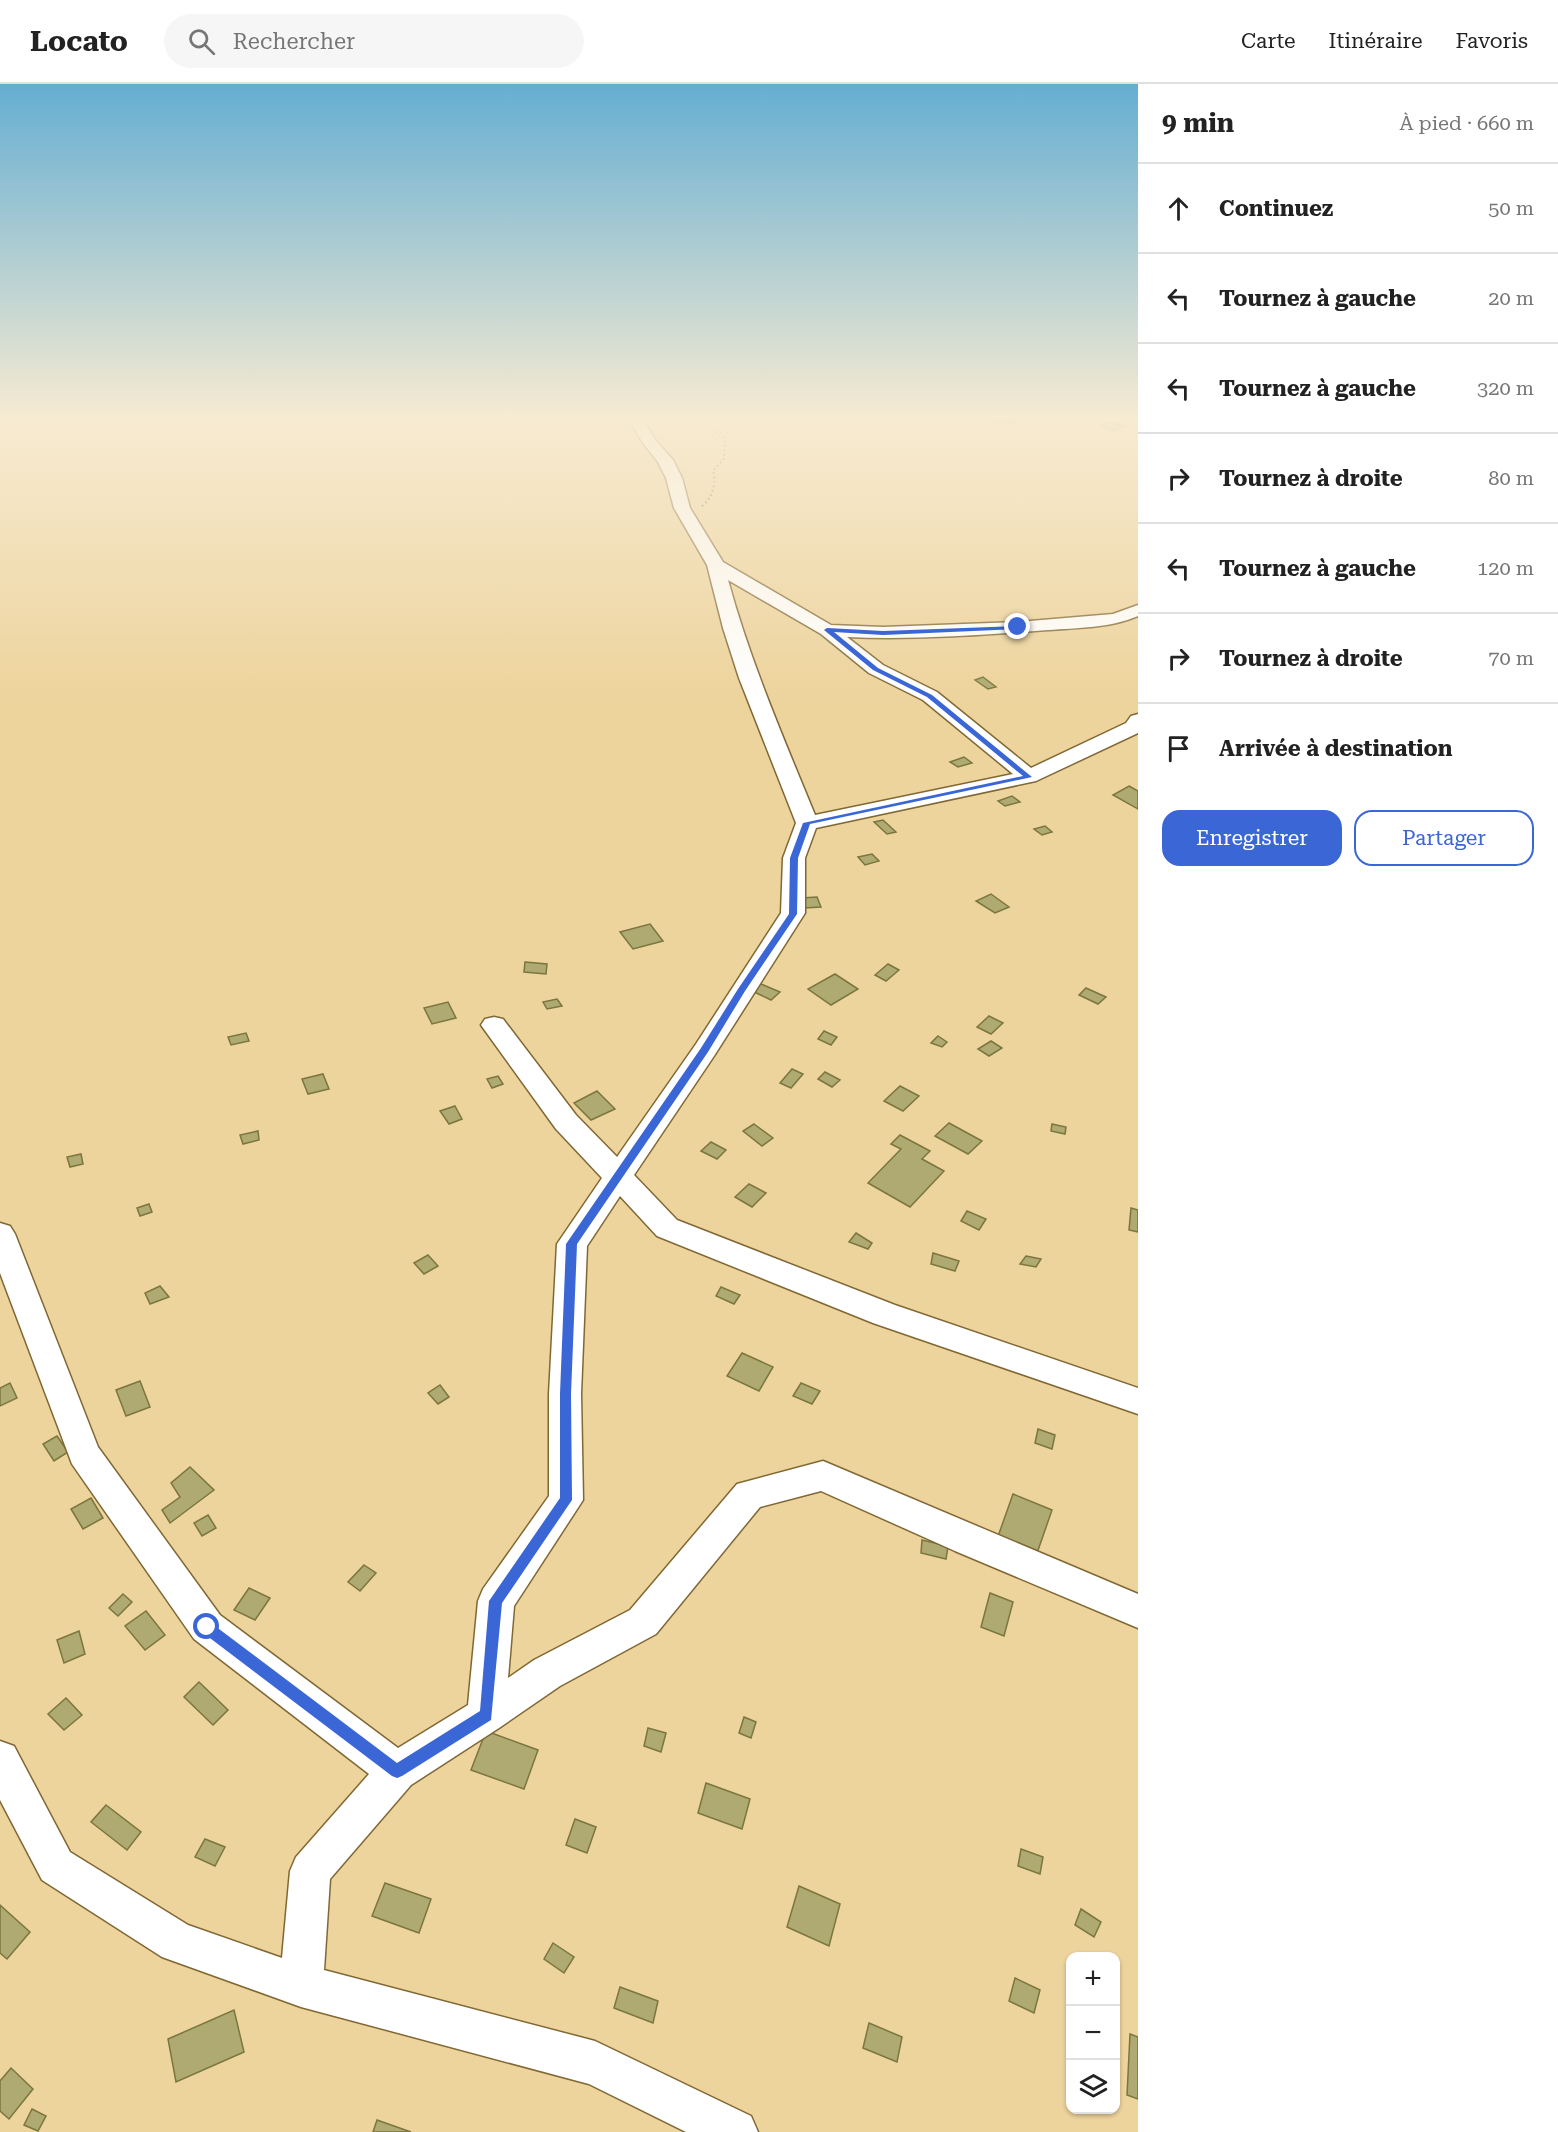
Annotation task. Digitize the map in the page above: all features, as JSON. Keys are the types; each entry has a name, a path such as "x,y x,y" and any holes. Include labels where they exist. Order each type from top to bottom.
{"street":[{"path":"486,1715 495,1601 566,1500 565,1394 572,1244 705,1050 741,991 793,914 794,858 807,823 739,648 716,565 684,512"},
{"path":"716,565 827,630 876,669 930,696 1029,777"},
{"path":"827,630 883,633 1018,627 1116,619 1138,610"},
{"path":"807,823 1029,777 1137,725"},
{"path":"494,1024 566,1122 667,1228 884,1314 1138,1401"},
{"path":"0,1234 84,1454 207,1627 397,1771"},
{"path":"301,1986 310,1871 397,1771 486,1715 546,1673 643,1622 749,1495 823,1476 967,1540 1138,1611"},
{"path":"0,1760 56,1866 177,1942 301,1986 595,2063 735,2132"}],"path":[{"path":"688,517 695,512"}],"building":[{"path":"983,677 996,687 988,689 975,680"},
{"path":"964,757 972,763 958,767 950,762"},
{"path":"1129,786 1138,791 1138,809 1113,795"},
{"path":"1012,796 1020,802 1005,806 998,801"},
{"path":"883,820 896,832 887,834 874,822"},
{"path":"1045,826 1052,832 1042,835 1034,829"},
{"path":"872,854 879,861 865,865 858,857"},
{"path":"991,894 1009,907 995,913 976,901"},
{"path":"817,897 821,907 804,908 801,898"},
{"path":"650,924 663,941 633,949 620,932"},
{"path":"525,962 547,964 546,974 524,972"},
{"path":"888,964 899,970 886,981 875,975"},
{"path":"835,974 858,989 831,1005 808,989"},
{"path":"761,984 780,992 771,1000 752,991"},
{"path":"1086,988 1106,997 1098,1004 1079,995"},
{"path":"557,999 562,1006 547,1009 543,1002"},
{"path":"448,1002 456,1018 432,1024 424,1008"},
{"path":"989,1016 1003,1023 991,1034 977,1027"},
{"path":"824,1031 837,1037 831,1045 818,1039"},
{"path":"246,1033 249,1041 231,1045 228,1037"},
{"path":"938,1036 947,1042 942,1047 931,1043"},
{"path":"991,1041 1002,1048 989,1056 978,1049"},
{"path":"792,1069 803,1074 791,1088 780,1083"},
{"path":"825,1072 840,1080 832,1087 818,1079"},
{"path":"323,1074 329,1089 308,1094 302,1079"},
{"path":"498,1076 503,1084 492,1088 487,1079"},
{"path":"900,1086 919,1096 903,1111 884,1101"},
{"path":"597,1091 615,1109 591,1120 574,1103"},
{"path":"455,1106 462,1119 449,1124 440,1111"},
{"path":"949,1123 982,1141 968,1154 935,1136"},
{"path":"754,1124 773,1138 762,1146 743,1131"},
{"path":"1052,1124 1066,1127 1065,1134 1051,1131"},
{"path":"258,1131 259,1140 243,1144 240,1135"},
{"path":"900,1135 930,1151 922,1159 944,1171 910,1207 868,1183 901,1149 891,1144"},
{"path":"711,1142 726,1150 717,1159 701,1151"},
{"path":"81,1154 83,1164 70,1167 67,1157"},
{"path":"749,1184 766,1193 752,1207 735,1197"},
{"path":"149,1204 152,1212 140,1216 137,1208"},
{"path":"1131,1208 1138,1210 1138,1232 1129,1230"},
{"path":"967,1211 986,1219 979,1230 961,1221"},
{"path":"856,1233 872,1243 868,1249 849,1242"},
{"path":"933,1253 959,1261 955,1271 931,1264"},
{"path":"428,1255 438,1266 424,1274 414,1263"},
{"path":"1026,1256 1041,1259 1036,1267 1020,1264"},
{"path":"160,1286 169,1297 150,1304 145,1293"},
{"path":"721,1287 740,1295 734,1304 716,1296"},
{"path":"742,1353 773,1367 759,1391 727,1376"},
{"path":"140,1381 150,1407 126,1416 116,1390"},
{"path":"10,1383 17,1398 0,1406 0,1388"},
{"path":"801,1383 820,1391 812,1404 793,1396"},
{"path":"440,1385 449,1397 438,1404 428,1393"},
{"path":"1038,1429 1055,1435 1052,1449 1035,1443"},
{"path":"57,1436 68,1452 54,1461 43,1444"},
{"path":"190,1467 214,1490 170,1523 162,1510 180,1497 171,1483"},
{"path":"1013,1494 1052,1510 1035,1559 996,1542"},
{"path":"91,1498 103,1518 83,1529 71,1509"},
{"path":"208,1515 216,1528 202,1536 194,1523"},
{"path":"922,1540 948,1546 946,1559 921,1553"},
{"path":"364,1565 376,1573 360,1591 348,1582"},
{"path":"249,1588 270,1598 255,1620 234,1610"},
{"path":"990,1593 1013,1602 1004,1636 981,1627"},
{"path":"123,1594 132,1602 118,1616 109,1608"},
{"path":"146,1611 165,1635 145,1650 125,1626"},
{"path":"79,1631 85,1654 64,1663 57,1640"},
{"path":"199,1682 228,1710 213,1725 184,1697"},
{"path":"66,1698 82,1715 64,1730 48,1714"},
{"path":"744,1717 756,1722 751,1738 739,1733"},
{"path":"648,1728 666,1733 661,1752 644,1746"},
{"path":"486,1731 538,1750 524,1789 471,1770"},
{"path":"706,1783 750,1799 742,1829 698,1813"},
{"path":"106,1805 141,1832 127,1850 91,1822"},
{"path":"575,1819 596,1827 587,1853 566,1845"},
{"path":"205,1839 225,1847 215,1866 195,1857"},
{"path":"1021,1849 1043,1857 1040,1874 1018,1866"},
{"path":"385,1883 431,1899 419,1933 372,1916"},
{"path":"799,1886 840,1904 829,1946 787,1927"},
{"path":"0,1905 30,1932 7,1959 0,1953"},
{"path":"1081,1909 1101,1922 1094,1937 1075,1925"},
{"path":"553,1943 574,1957 564,1973 544,1959"},
{"path":"1015,1978 1040,1990 1034,2013 1009,2001"},
{"path":"620,1987 658,2001 653,2023 614,2008"},
{"path":"234,2010 244,2052 176,2082 168,2039"},
{"path":"869,2023 902,2037 897,2062 863,2048"},
{"path":"1130,2034 1138,2037 1138,2099 1127,2095"},
{"path":"11,2068 33,2089 9,2119 0,2111 0,2081"},
{"path":"32,2109 46,2116 38,2131 24,2125"},
{"path":"377,2120 411,2132 373,2132"}],"route":[{"path":"207,1627 397,1771 486,1715 495,1601 566,1500 565,1394 572,1244 705,1050 741,991 793,914 794,858 807,823 1029,777 930,696 876,669 827,630 883,633 1018,627"}]}
